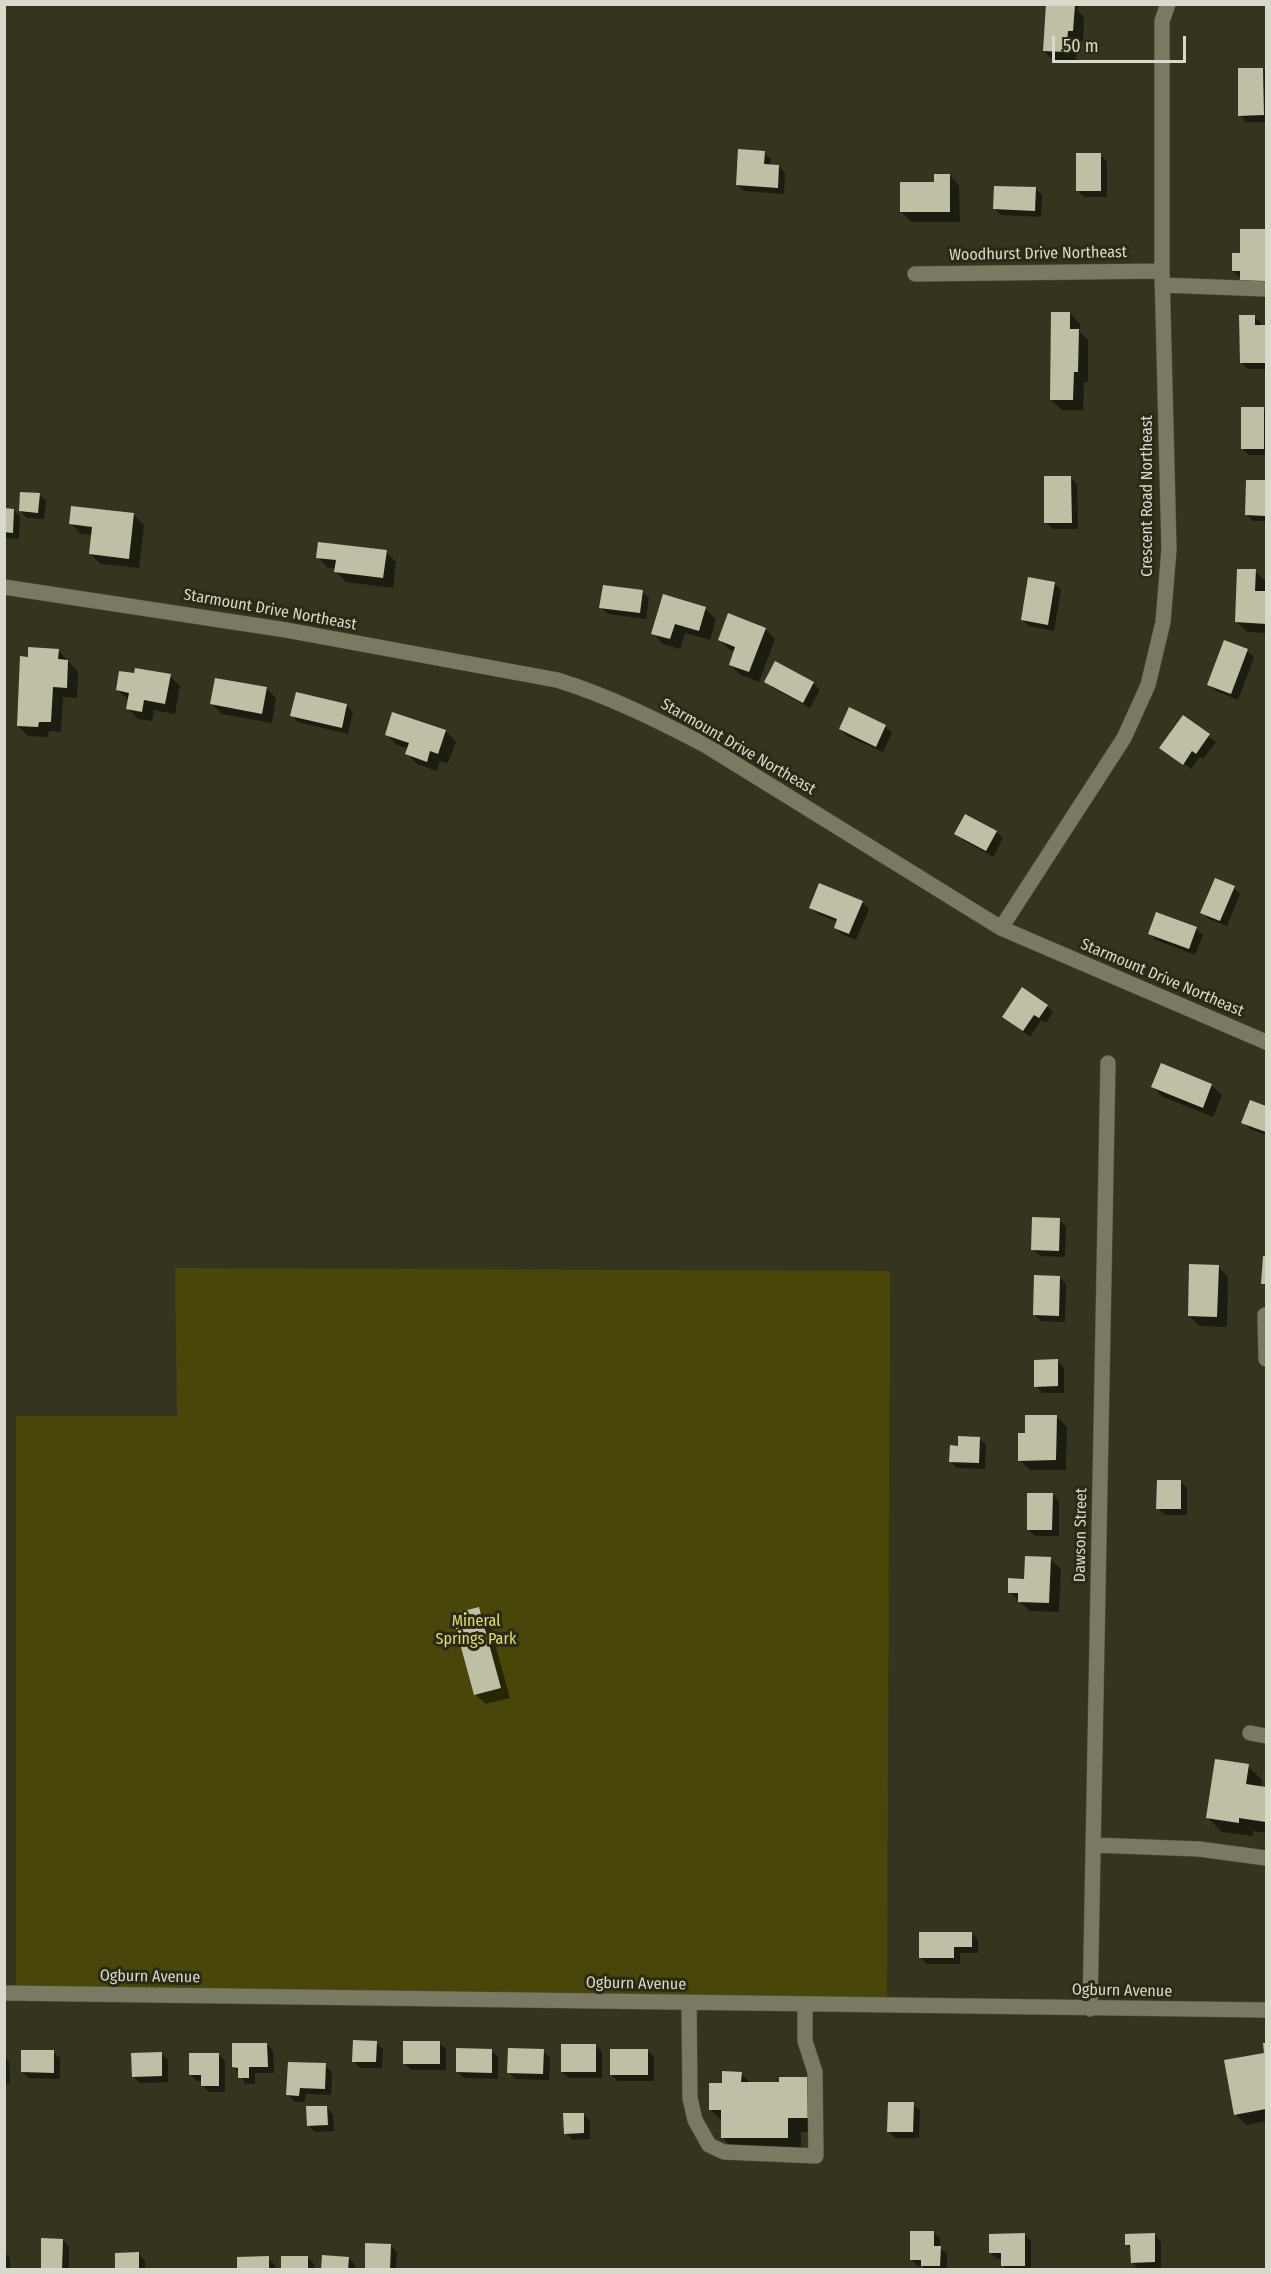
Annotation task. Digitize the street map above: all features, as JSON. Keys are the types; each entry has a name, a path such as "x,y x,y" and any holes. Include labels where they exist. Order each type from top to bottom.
{"street":[{"name":"Crescent Road Northeast","path":"1156,4 1162,21"},
{"name":"Crescent Road Northeast","path":"1001,928 1124,738 1148,685 1163,622 1169,549 1162,278 1162,21 1168,4"},
{"name":"Woodhurst Drive Northeast","path":"915,273 1162,278 1266,289"},
{"name":"Starmount Drive Northeast","path":"4,587 286,630 557,680 588,689 655,718 705,745 1001,928 1266,1042"},
{"name":"Dawson Street","path":"1090,2008 1108,1063"},
{"path":"1265,1316 1266,1359"},
{"path":"1250,1733 1266,1736"},
{"path":"1093,1845 1199,1850 1266,1858"},
{"name":"Ogburn Avenue","path":"4,1993 1266,2010"},
{"path":"689,2003 690,2098 695,2120 709,2145 724,2152 816,2156 815,2072 806,2041 805,2005"}],"green space":[{"name":"Mineral Springs Park","path":"175,1268 890,1271 887,1999 16,1989 16,1416 177,1416"}],"building":[{"path":"1046,4 1075,5 1073,31 1068,31 1066,52 1043,51"},
{"path":"1238,68 1263,68 1264,115 1238,116"},
{"path":"738,149 765,151 764,164 779,165 778,188 736,185"},
{"path":"1076,153 1101,153 1101,191 1076,191"},
{"path":"934,174 950,174 950,212 900,212 900,182 934,182"},
{"path":"994,186 1036,187 1035,211 993,209"},
{"path":"1240,229 1266,229 1266,283 1240,283 1240,271 1232,271 1232,253 1240,253"},
{"path":"1051,312 1070,312 1070,329 1079,329 1078,372 1074,372 1073,400 1050,400"},
{"path":"1239,315 1255,315 1255,325 1266,325 1266,363 1240,363"},
{"path":"1241,407 1264,407 1264,449 1241,449"},
{"path":"1044,476 1071,476 1072,523 1044,523"},
{"path":"1246,480 1266,480 1266,516 1245,515"},
{"path":"20,492 40,493 38,513 19,511"},
{"path":"71,506 134,513 129,559 89,554 92,527 69,524"},
{"path":"4,508 14,509 13,533 4,532"},
{"path":"318,542 387,550 383,578 334,572 336,560 316,558"},
{"path":"1237,569 1256,569 1255,591 1266,591 1266,624 1235,622"},
{"path":"1028,577 1055,582 1048,625 1021,620"},
{"path":"603,585 643,590 640,613 599,608"},
{"path":"663,594 706,607 699,631 675,624 670,639 651,634"},
{"path":"728,613 766,628 749,672 729,665 735,647 718,640"},
{"path":"1224,640 1248,649 1231,694 1207,685"},
{"path":"28,647 59,649 58,659 68,660 67,688 53,687 51,722 39,722 38,727 17,726 20,656 28,657"},
{"path":"775,661 814,682 803,703 764,682"},
{"path":"135,668 171,674 165,704 144,700 142,712 126,709 129,693 116,690 119,671 134,673"},
{"path":"215,678 267,687 262,714 210,704"},
{"path":"296,692 347,704 342,728 290,716"},
{"path":"849,707 886,725 876,747 839,729"},
{"path":"392,712 446,730 438,754 430,751 427,762 405,754 409,743 385,735"},
{"path":"1183,715 1210,734 1196,754 1192,751 1183,765 1159,748"},
{"path":"965,814 997,831 986,851 954,834"},
{"path":"1215,878 1235,886 1220,921 1200,913"},
{"path":"819,883 863,901 849,934 834,928 837,919 809,908"},
{"path":"1156,912 1197,927 1189,949 1148,934"},
{"path":"1022,987 1048,1005 1039,1018 1034,1015 1023,1031 1002,1017"},
{"path":"1161,1063 1212,1084 1203,1108 1151,1087"},
{"path":"1250,1100 1266,1106 1266,1132 1241,1123"},
{"path":"1032,1217 1060,1218 1059,1251 1031,1250"},
{"path":"1263,1256 1266,1256 1266,1284 1261,1284"},
{"path":"1189,1264 1219,1265 1217,1317 1188,1316"},
{"path":"1034,1275 1060,1276 1059,1316 1033,1315"},
{"path":"1058,1359 1058,1386 1034,1387 1034,1360"},
{"path":"1025,1415 1057,1415 1056,1460 1018,1461 1018,1433 1025,1433"},
{"path":"958,1436 980,1437 979,1463 949,1462 950,1445 958,1446"},
{"path":"1157,1480 1181,1480 1181,1509 1156,1509"},
{"path":"1027,1493 1053,1493 1052,1530 1027,1530"},
{"path":"1025,1556 1051,1557 1049,1603 1018,1602 1018,1593 1008,1593 1008,1578 1024,1579"},
{"path":"479,1607 501,1688 474,1695 452,1614"},
{"path":"1215,1759 1249,1764 1246,1784 1266,1787 1266,1822 1239,1818 1239,1823 1206,1818"},
{"path":"919,1932 972,1932 972,1947 954,1947 954,1958 919,1958"},
{"path":"353,2040 377,2041 376,2062 352,2062"},
{"path":"403,2041 440,2041 440,2064 403,2064"},
{"path":"232,2043 267,2043 268,2067 249,2067 249,2078 238,2078 238,2068 232,2067"},
{"path":"1263,2043 1266,2043 1266,2109 1234,2115 1224,2060 1264,2053"},
{"path":"561,2044 596,2044 596,2072 561,2072"},
{"path":"456,2048 492,2049 492,2073 456,2072"},
{"path":"508,2048 544,2049 543,2074 507,2073"},
{"path":"610,2049 648,2049 648,2075 610,2075"},
{"path":"21,2050 54,2050 54,2073 21,2072"},
{"path":"162,2052 162,2076 132,2077 131,2053"},
{"path":"189,2053 219,2053 219,2086 201,2086 201,2075 189,2075"},
{"path":"288,2062 326,2063 325,2089 300,2088 299,2096 286,2095"},
{"path":"722,2071 742,2072 741,2082 779,2082 779,2077 808,2077 808,2118 788,2118 788,2138 721,2138 721,2110 709,2110 709,2083 722,2083"},
{"path":"888,2102 914,2102 913,2132 887,2132"},
{"path":"306,2106 327,2106 328,2125 307,2126"},
{"path":"563,2113 584,2113 584,2133 564,2134"},
{"path":"910,2231 934,2231 934,2246 941,2246 940,2266 921,2266 921,2260 910,2260"},
{"path":"1025,2233 1025,2266 1001,2266 1001,2253 989,2253 989,2234"},
{"path":"1155,2233 1155,2262 1131,2263 1130,2245 1125,2245 1125,2234"},
{"path":"41,2238 63,2239 62,2270 41,2270"},
{"path":"365,2243 391,2244 390,2270 365,2270"},
{"path":"139,2252 139,2270 115,2270 115,2253"},
{"path":"322,2255 349,2257 348,2270 321,2270"},
{"path":"269,2256 269,2270 237,2270 237,2257"},
{"path":"281,2256 308,2256 308,2270 281,2270"}]}
